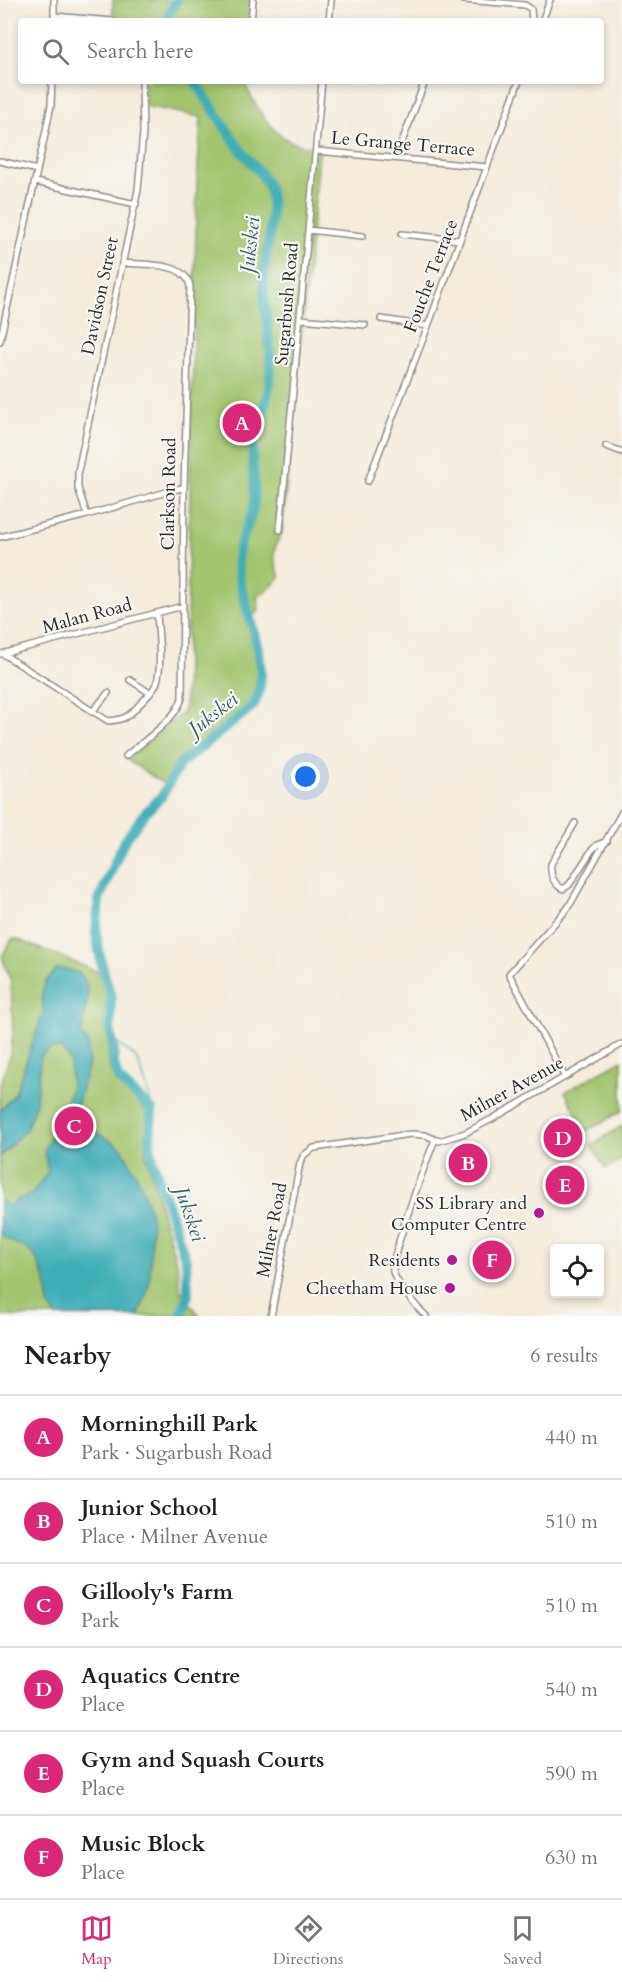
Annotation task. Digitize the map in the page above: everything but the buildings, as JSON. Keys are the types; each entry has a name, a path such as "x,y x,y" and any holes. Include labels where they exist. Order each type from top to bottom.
{"street":[{"path":"54,0 54,18"},
{"path":"251,18 253,0"},
{"path":"329,18 331,0"},
{"path":"464,0 525,5 531,9 532,18"},
{"path":"543,18 550,0"},
{"path":"0,341 51,105 52,84"},
{"name":"Davidson Street","path":"87,515 78,488 79,464 136,204 143,132 142,84"},
{"name":"Sugarbush Road","path":"280,530 322,84"},
{"path":"396,159 424,84"},
{"name":"Fouche Terrace","path":"368,481 518,84"},
{"name":"Le Grange Terrace","path":"317,151 487,167"},
{"path":"0,160 37,170"},
{"path":"34,182 136,204"},
{"path":"308,230 363,236"},
{"path":"402,234 460,240"},
{"name":"Clarkson Road","path":"122,263 178,269 189,281 182,692 180,706 173,716 126,756"},
{"path":"301,319 364,325"},
{"path":"381,319 428,326"},
{"path":"606,446 622,452"},
{"path":"0,537 184,487"},
{"name":"Malan Road","path":"2,654 183,606"},
{"path":"2,654 108,721 121,720 135,710 158,680 157,613"},
{"path":"130,680 150,693"},
{"path":"92,712 108,693"},
{"path":"565,1077 509,974 568,908 622,812"},
{"path":"575,823 551,864 554,880 559,886 566,888 592,850 607,841"},
{"name":"Milner Avenue","path":"307,1151 314,1148 411,1134 425,1135 435,1140 447,1139 474,1129 622,1044"},
{"path":"426,1316 399,1283 392,1268 435,1140"},
{"name":"Milner Road","path":"270,1316 300,1163 307,1151"}],"green space":[{"path":"113,0 254,0 253,18 116,18 113,16"},
{"path":"144,84 245,84 264,118 279,134 300,145 320,147 282,533 275,549 275,560 280,577 269,589 257,597 259,611 251,617 261,672 258,694 254,705 180,764 167,786 127,760 183,712 185,706 197,183 201,117 145,106"},
{"path":"12,939 101,973 106,986 109,1066 114,1078 146,1111 148,1132 145,1152 178,1268 180,1290 200,1316 0,1316 0,1082 11,1052 13,1033 11,982 2,956"},
{"path":"622,1060 622,1111 586,1131 565,1092"},
{"path":"622,1126 622,1159 606,1169 591,1145"}],"water":[{"path":"57,969 72,970 81,975 86,983 87,1003 81,1036 88,1041 89,1063 76,1110 96,1132 122,1148 140,1182 149,1208 152,1221 150,1278 146,1297 138,1316 56,1316 48,1304 47,1284 35,1256 27,1249 5,1239 0,1233 0,1200 10,1206 17,1200 31,1195 48,1172 44,1151 71,1089 70,1061 62,1049 50,1049 41,1056 36,1103 27,1128 0,1157 0,1110 15,1094 43,1012 42,992 46,981"}],"waterway":[{"name":"Jukskei","path":"169,18 169,13 177,0"},
{"name":"Jukskei","path":"181,1316 188,1296 186,1260 153,1162 150,1142 152,1110 118,1079 110,1029 111,997 96,933 99,900 123,843 145,813 162,796 180,764 254,705 260,687 261,669 258,650 242,592 238,555 253,508 254,437 268,395 270,374 264,275 271,220 271,199 265,179 243,153 197,84"},
{"path":"110,1029 115,1041 137,1060 152,1110"}],"place":[{"name":"Morninghill Park","path":"242,423"},
{"name":"Gillooly's Farm","path":"74,1126"},
{"name":"Aquatics Centre","path":"563,1138"},
{"name":"Junior School","path":"468,1163"},
{"name":"Gym and Squash Courts","path":"565,1185"},
{"name":"SS Library and Computer Centre","path":"539,1213"},
{"name":"Residents","path":"452,1260"},
{"name":"Music Block","path":"492,1260"},
{"name":"Cheetham House","path":"450,1288"}]}
